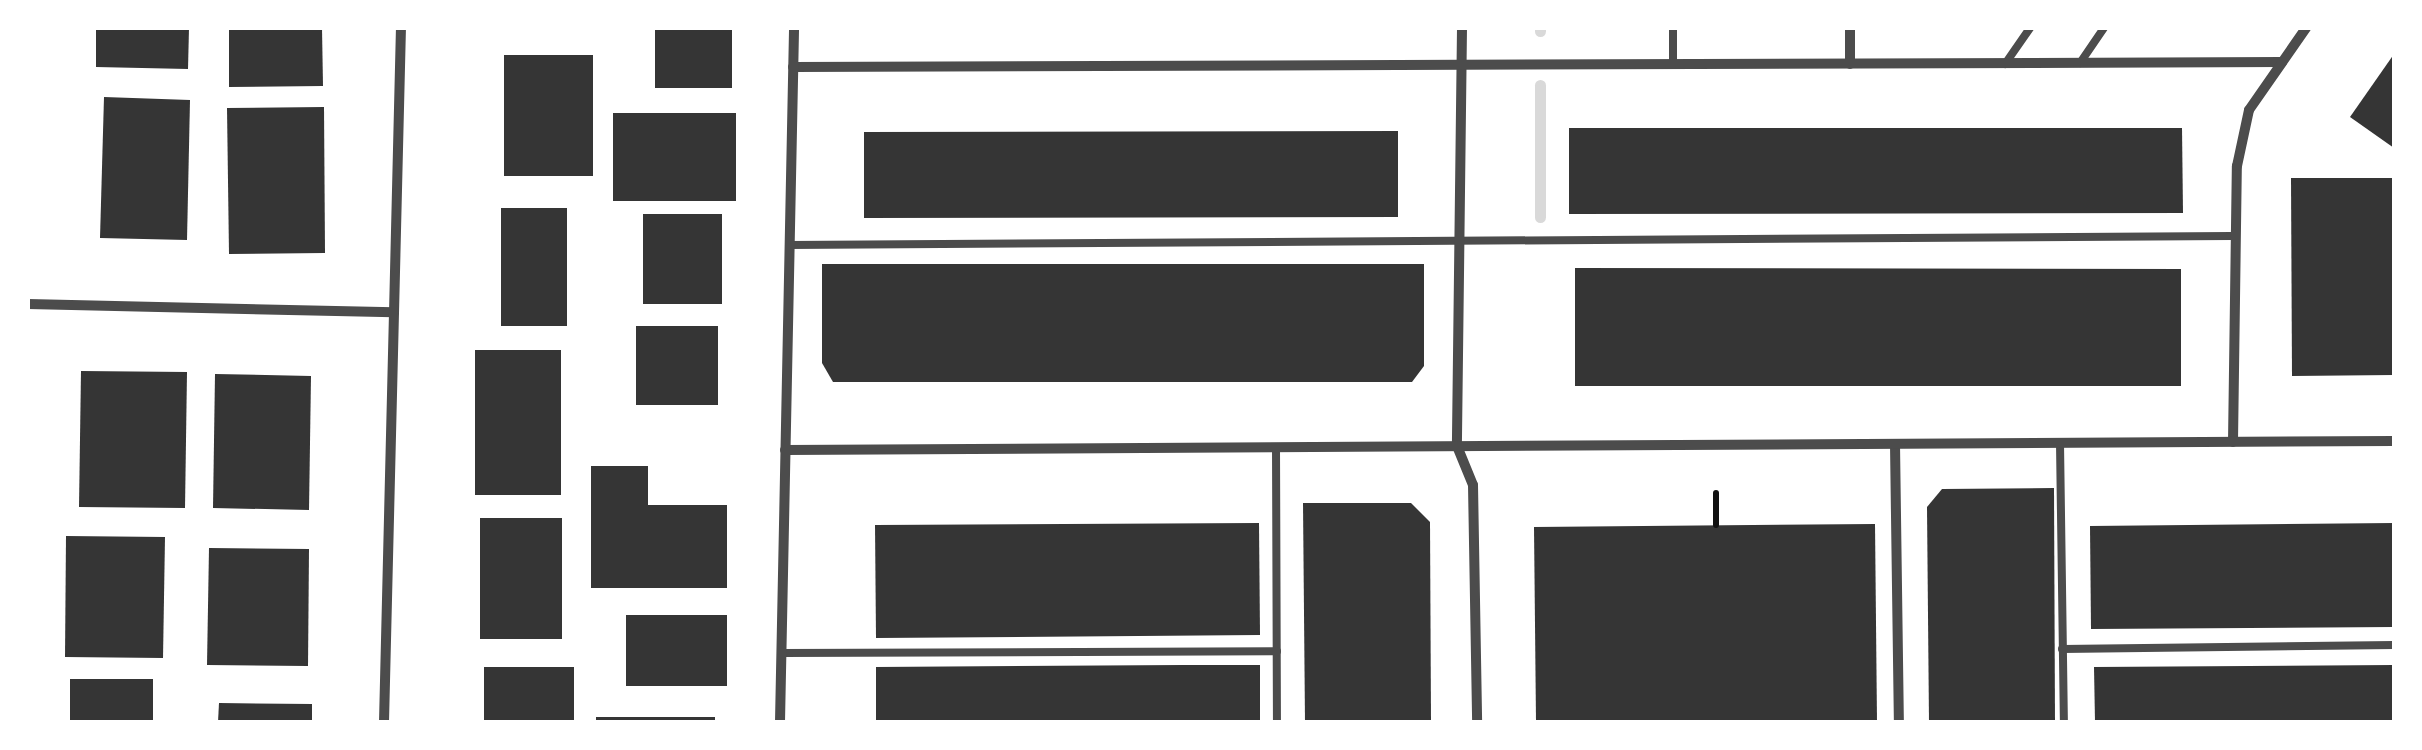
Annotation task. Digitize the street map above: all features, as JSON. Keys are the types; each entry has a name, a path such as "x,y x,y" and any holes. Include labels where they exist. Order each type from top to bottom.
{"street":[{"path":"384,722 400,28"},
{"path":"780,722 794,28"},
{"path":"1462,28 1458,446 1473,485 1477,722"},
{"path":"1850,28 1850,64"},
{"path":"2234,442 2232,236 2249,110 2306,28"},
{"path":"793,67 2282,62"},
{"path":"28,304 394,312"},
{"path":"786,450 2394,441"},
{"path":"1895,444 1900,722"}],"lane":[{"path":"1673,28 1673,65"},
{"path":"2005,64 2030,28"},
{"path":"2080,63 2104,28"},
{"path":"789,246 2232,236"},
{"path":"2060,443 2064,722"},
{"path":"1276,447 1277,722"},
{"path":"2062,649 2394,645"},
{"path":"782,653 1277,651"}],"path":[{"path":"1716,493 1716,525"}],"building":[{"path":"96,28 189,28 188,69 96,67"},
{"path":"229,28 322,28 323,86 229,87"},
{"path":"655,28 732,28 732,88 655,88"},
{"path":"2394,54 2394,148 2350,117"},
{"path":"504,55 593,55 593,176 504,176"},
{"path":"104,97 190,100 187,240 100,238"},
{"path":"324,107 325,253 229,254 227,108"},
{"path":"613,113 736,113 736,201 613,201"},
{"path":"1569,128 2182,128 2183,213 1569,214"},
{"path":"1398,131 1398,217 864,218 864,132"},
{"path":"2291,178 2394,178 2394,375 2292,376"},
{"path":"501,208 567,208 567,326 501,326"},
{"path":"643,214 722,214 722,304 643,304"},
{"path":"822,264 1424,264 1424,366 1412,382 833,382 822,363"},
{"path":"1575,268 2181,269 2181,386 1575,386"},
{"path":"636,326 718,326 718,405 636,405"},
{"path":"475,350 561,350 561,495 475,495"},
{"path":"81,371 187,372 185,508 79,507"},
{"path":"215,374 311,376 309,510 213,508"},
{"path":"591,466 648,466 648,505 727,505 727,588 591,588"},
{"path":"2054,488 2055,722 1929,722 1927,507 1942,489"},
{"path":"1303,503 1411,503 1430,522 1431,722 1305,722"},
{"path":"480,518 562,518 562,639 480,639"},
{"path":"1259,523 1260,635 876,638 875,525"},
{"path":"2394,523 2394,627 2091,629 2090,526"},
{"path":"1875,524 1877,722 1536,722 1534,527"},
{"path":"66,536 165,537 163,658 65,657"},
{"path":"209,548 309,549 308,666 207,665"},
{"path":"626,615 727,615 727,686 626,686"},
{"path":"1260,665 1260,722 876,722 876,667"},
{"path":"2394,665 2394,722 2095,722 2094,667"},
{"path":"484,667 574,667 574,722 484,722"},
{"path":"70,679 153,679 153,722 70,722"},
{"path":"219,703 312,704 312,722 218,722"},
{"path":"596,717 715,717 715,722 596,722"}],"waterway":[{"path":"1540,85 1540,217"}]}
